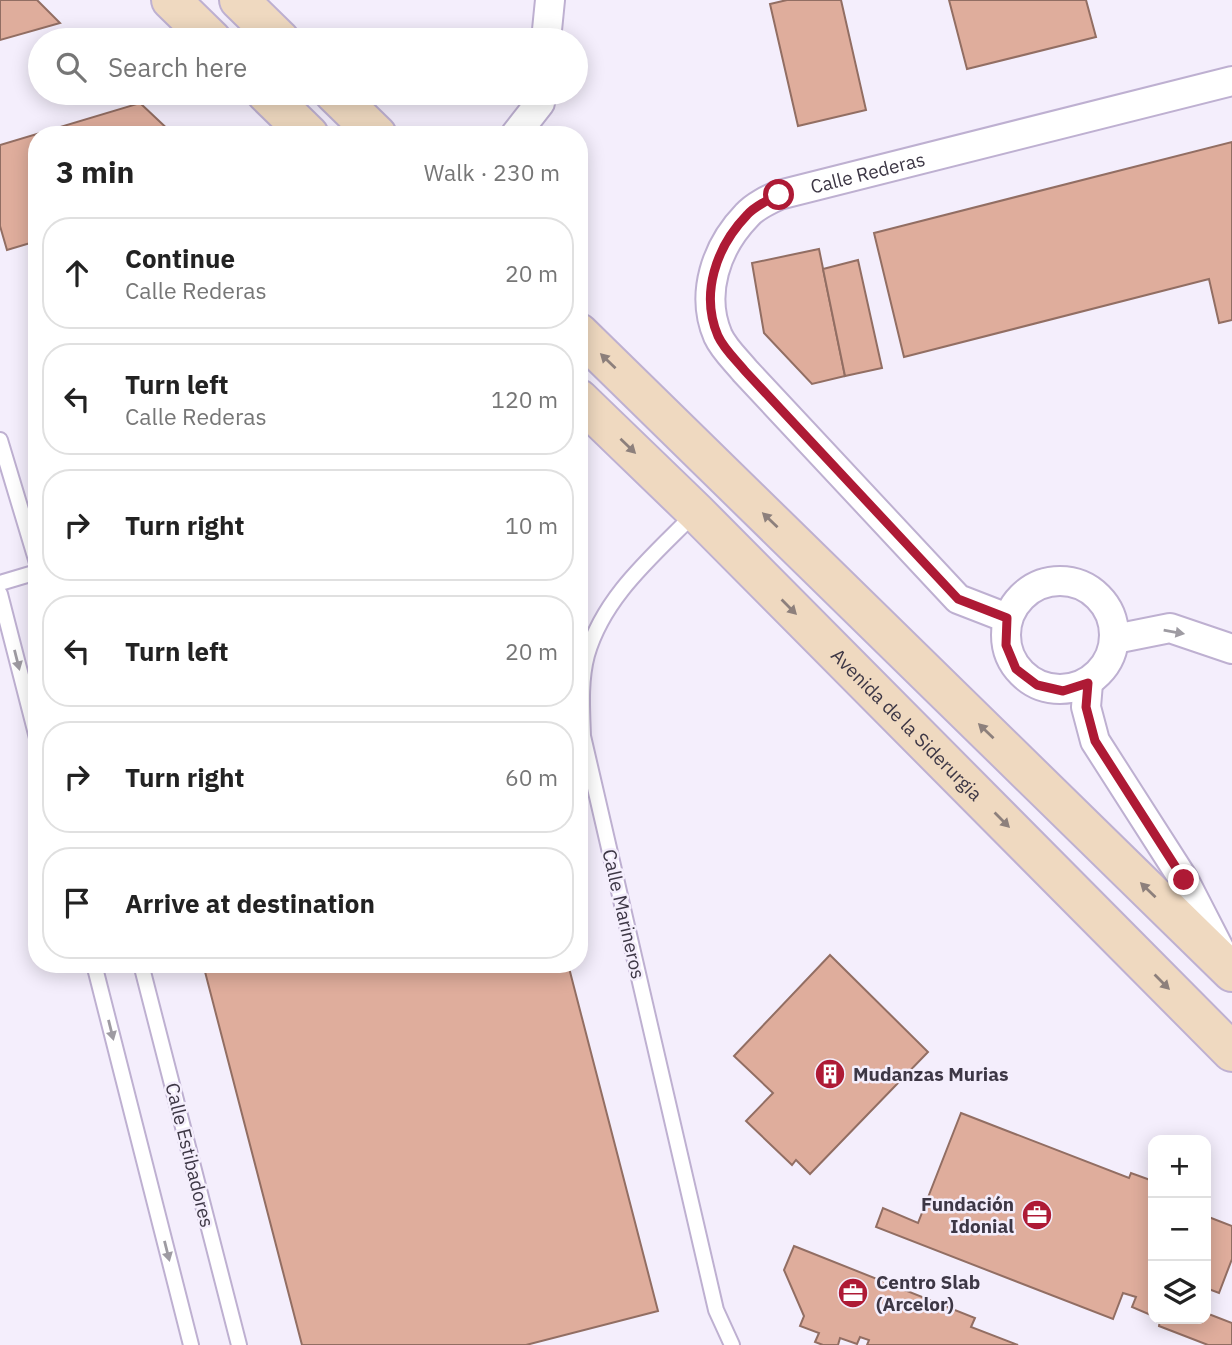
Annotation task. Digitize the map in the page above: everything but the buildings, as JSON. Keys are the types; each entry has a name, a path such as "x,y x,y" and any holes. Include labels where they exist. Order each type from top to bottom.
{"street":[{"path":"171,0 200,28"},
{"path":"239,0 268,28"},
{"path":"547,28 550,0"},
{"name":"Calle Rederas","path":"1007,618 958,599 745,371 719,338 711,315 710,290 715,263 747,214 779,195 1232,81"},
{"path":"278,105 300,126"},
{"path":"346,105 368,126"},
{"path":"522,126 538,105"},
{"path":"588,342 1231,971"},
{"name":"Avenida de la Siderurgia","path":"588,408 1232,1052"},
{"path":"1071,581 1095,592 1111,613 1115,639 1107,664 1088,683 1063,691 1037,685 1016,669 1006,645 1007,618 1021,596 1044,582 1071,581"},
{"path":"1115,639 1170,628 1232,649"},
{"path":"1088,683 1086,707 1095,741 1184,880 1231,971"}],"lane":[{"path":"0,440 28,533"},
{"name":"Calle Marineros","path":"588,653 602,619 624,586 695,512"},
{"path":"0,583 28,575"},
{"path":"0,594 28,703"},
{"name":"Calle Marineros","path":"588,758 716,1310 732,1345"},
{"path":"96,973 191,1345"},
{"name":"Calle Estibadores","path":"143,973 239,1345"}],"place":[{"name":"Mudanzas Murias","path":"830,1074"},
{"name":"Fundación Idonial","path":"1037,1215"},
{"name":"Centro Slab (Arcelor)","path":"853,1293"}],"route":[{"path":"779,195 747,214 715,263 710,290 711,315 719,338 745,371 958,599 1007,618 1006,645 1016,669 1037,685 1063,691 1088,683 1086,707 1095,741 1184,880"}]}
